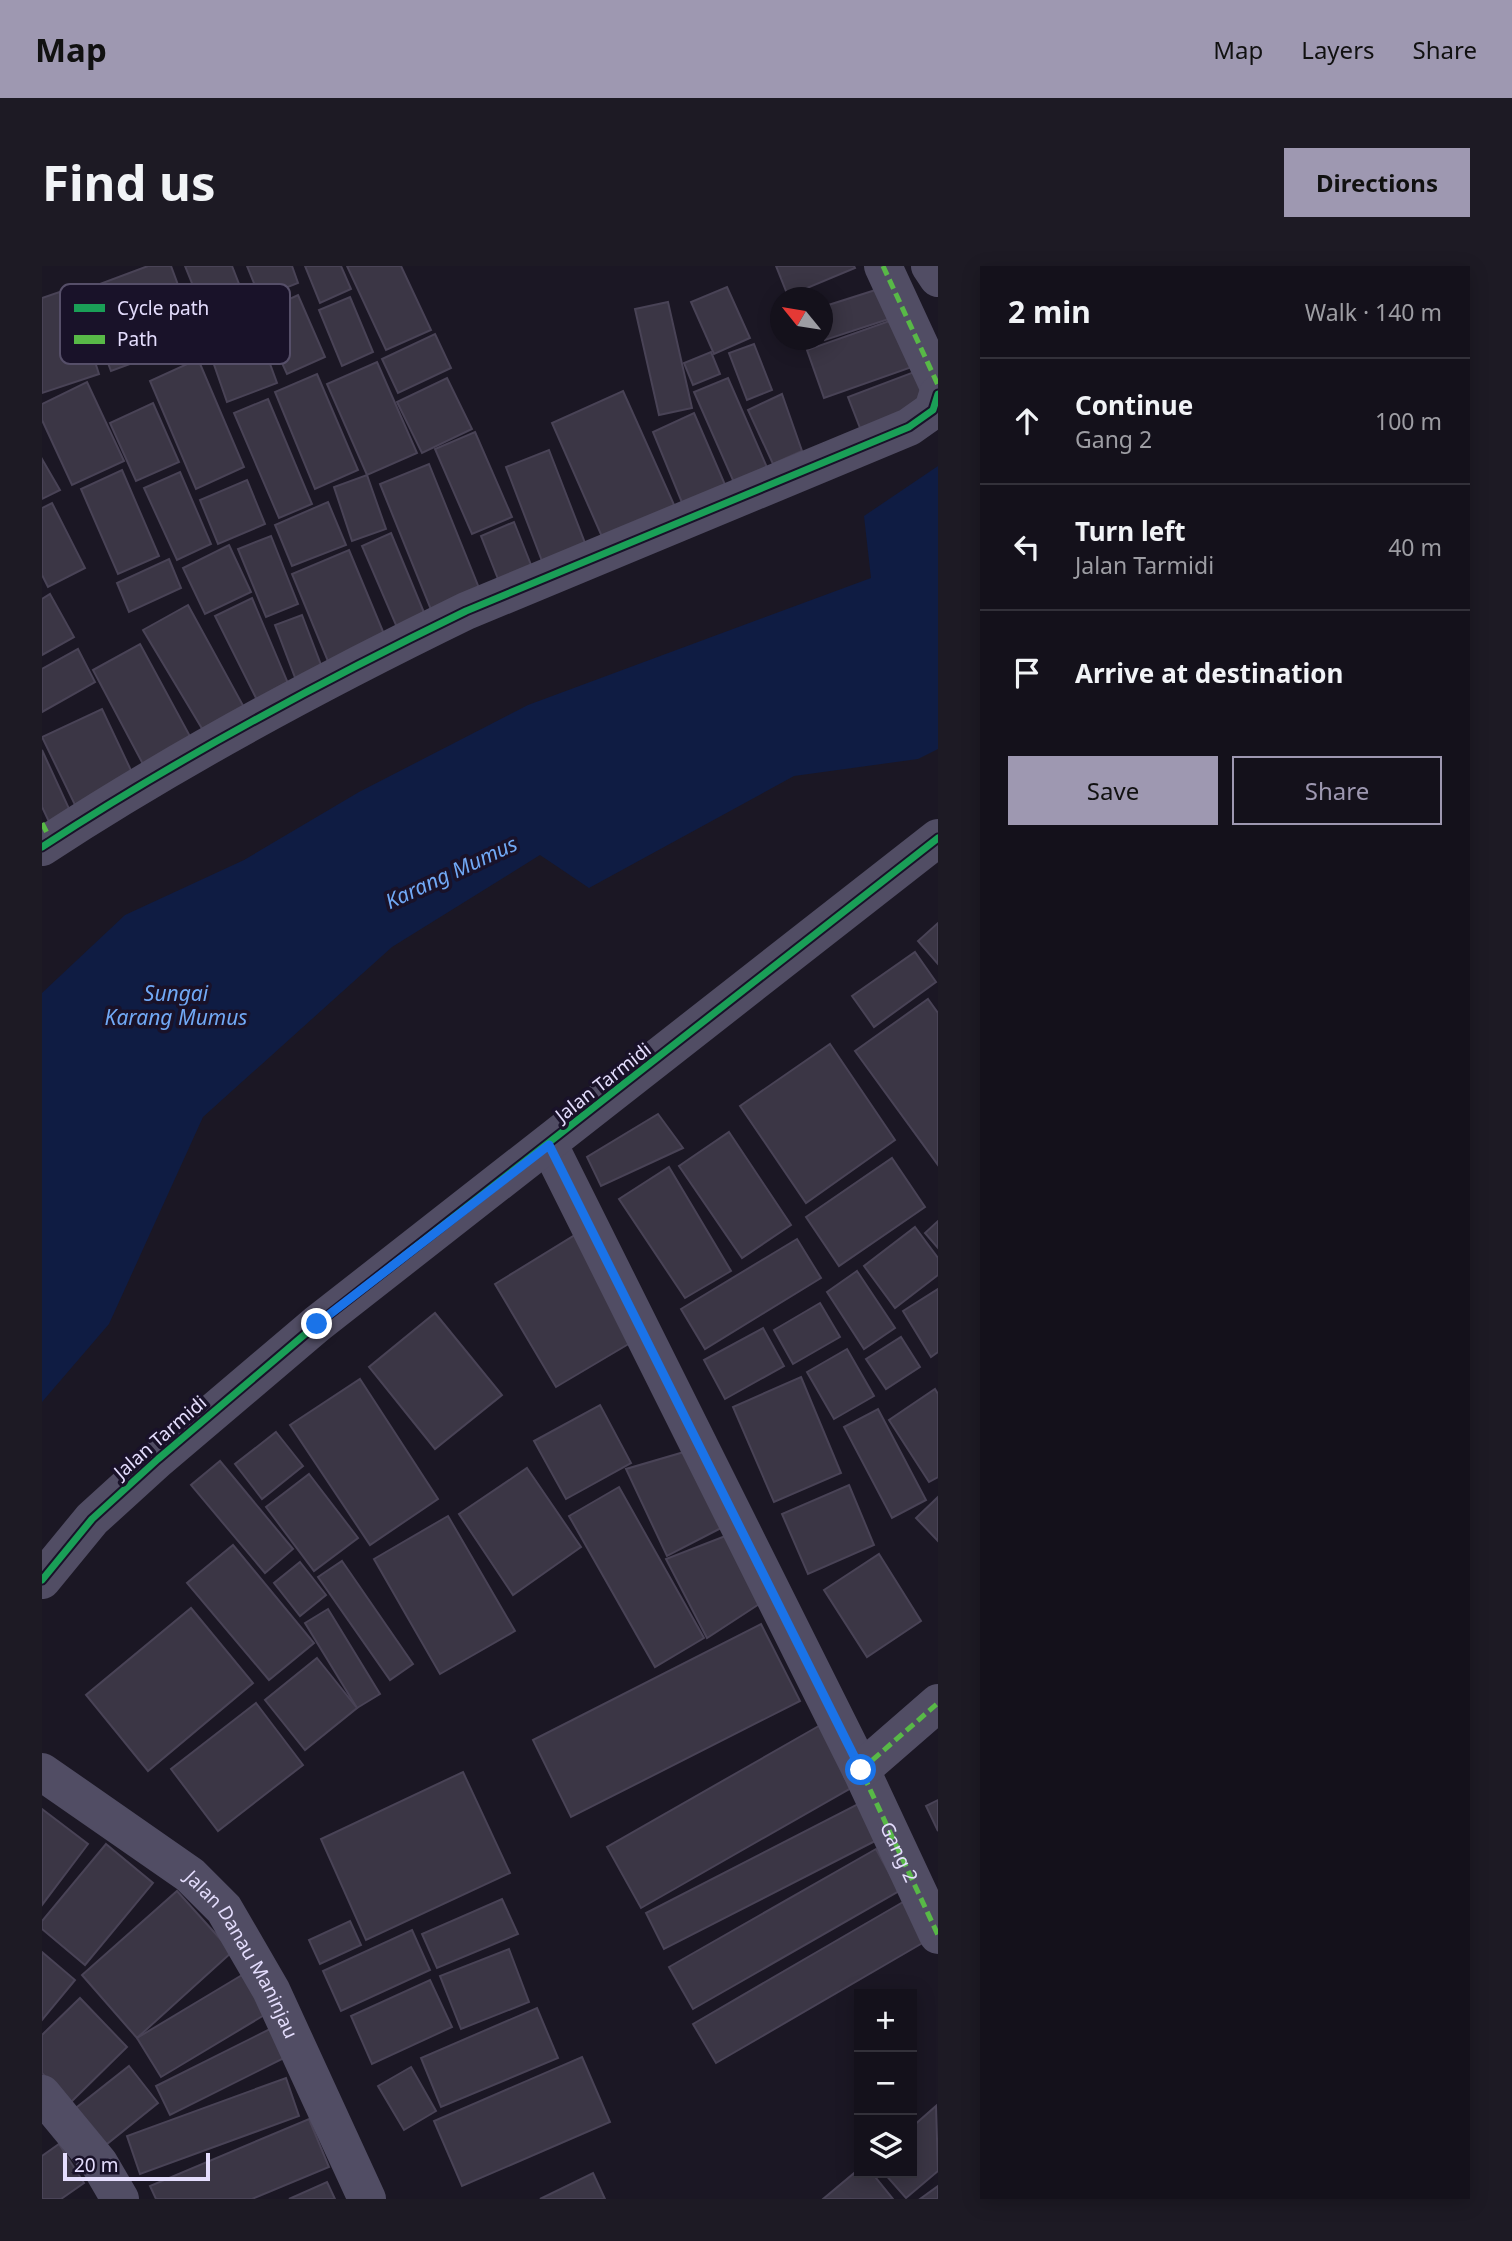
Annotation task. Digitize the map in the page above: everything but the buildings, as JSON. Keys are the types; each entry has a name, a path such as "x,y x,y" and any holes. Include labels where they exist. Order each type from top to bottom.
{"street":[{"path":"883,266 938,385"},
{"path":"930,266 938,278"},
{"path":"45,837 104,806 262,713 466,611 909,427 933,410 938,394"},
{"name":"Jalan Tarmidi","path":"42,1580 92,1519 158,1458 317,1324 938,838"},
{"name":"Gang 2","path":"549,1145 861,1770 938,1935"},
{"path":"861,1770 938,1703"},
{"name":"Jalan Danau Maninjau","path":"42,1772 190,1875 224,1909 271,1990 366,2199"},
{"path":"42,2094 99,2163 120,2199"}],"water":[{"name":"Sungai Karang Mumus","path":"938,466 938,749 918,759 794,776 589,888 540,855 392,947 203,1117 109,1324 42,1402 42,993 125,915 244,860 359,792 528,705 871,578 864,516"}],"marked path":[{"path":"883,266 938,385"},
{"path":"42,823 51,841"},
{"path":"549,1145 861,1770 938,1935"},
{"path":"861,1770 938,1703"}],"cycle path":[{"path":"42,847 197,752 411,638 466,611 909,427 933,410 938,394"},
{"path":"42,1580 92,1519 158,1459 317,1324 938,838"}],"route":[{"path":"317,1324 549,1145 861,1770"}],"water label":[{"name":"Karang Mumus","path":"451,872"}]}
